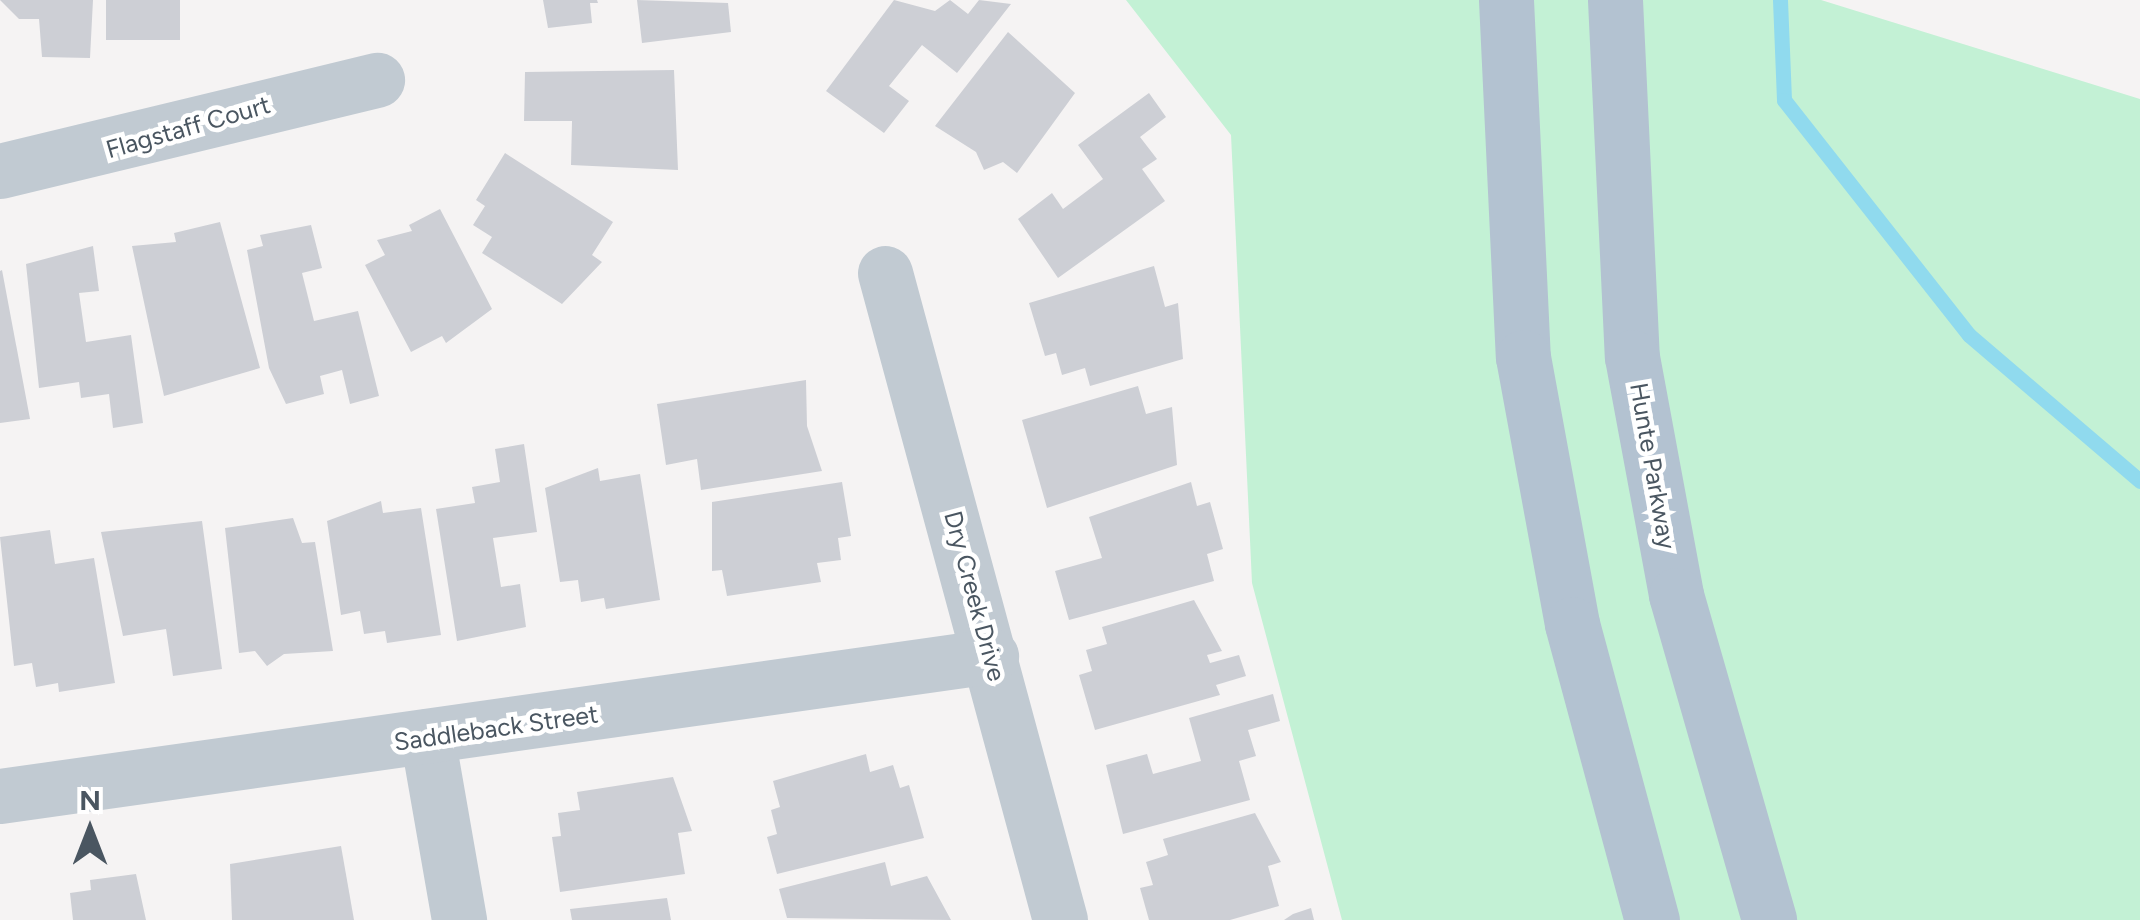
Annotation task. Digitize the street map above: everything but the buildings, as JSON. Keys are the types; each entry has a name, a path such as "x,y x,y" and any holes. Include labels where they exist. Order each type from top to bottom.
{"main road":[{"path":"1506,0 1523,357 1572,624 1652,920"},
{"name":"Hunte Parkway","path":"1615,0 1632,357 1676,595 1769,920"}],"street":[{"name":"Flagstaff Court","path":"0,171 376,80"},
{"name":"Dry Creek Drive","path":"885,273 1060,920"},
{"name":"Saddleback Street","path":"0,796 991,656"},
{"path":"428,736 459,920"}],"green space":[{"path":"1126,0 1821,0 2140,99 2140,920 1342,920 1252,583 1231,135"}],"waterway":[{"path":"1780,0 1784,100 1969,335 2140,481"}]}
